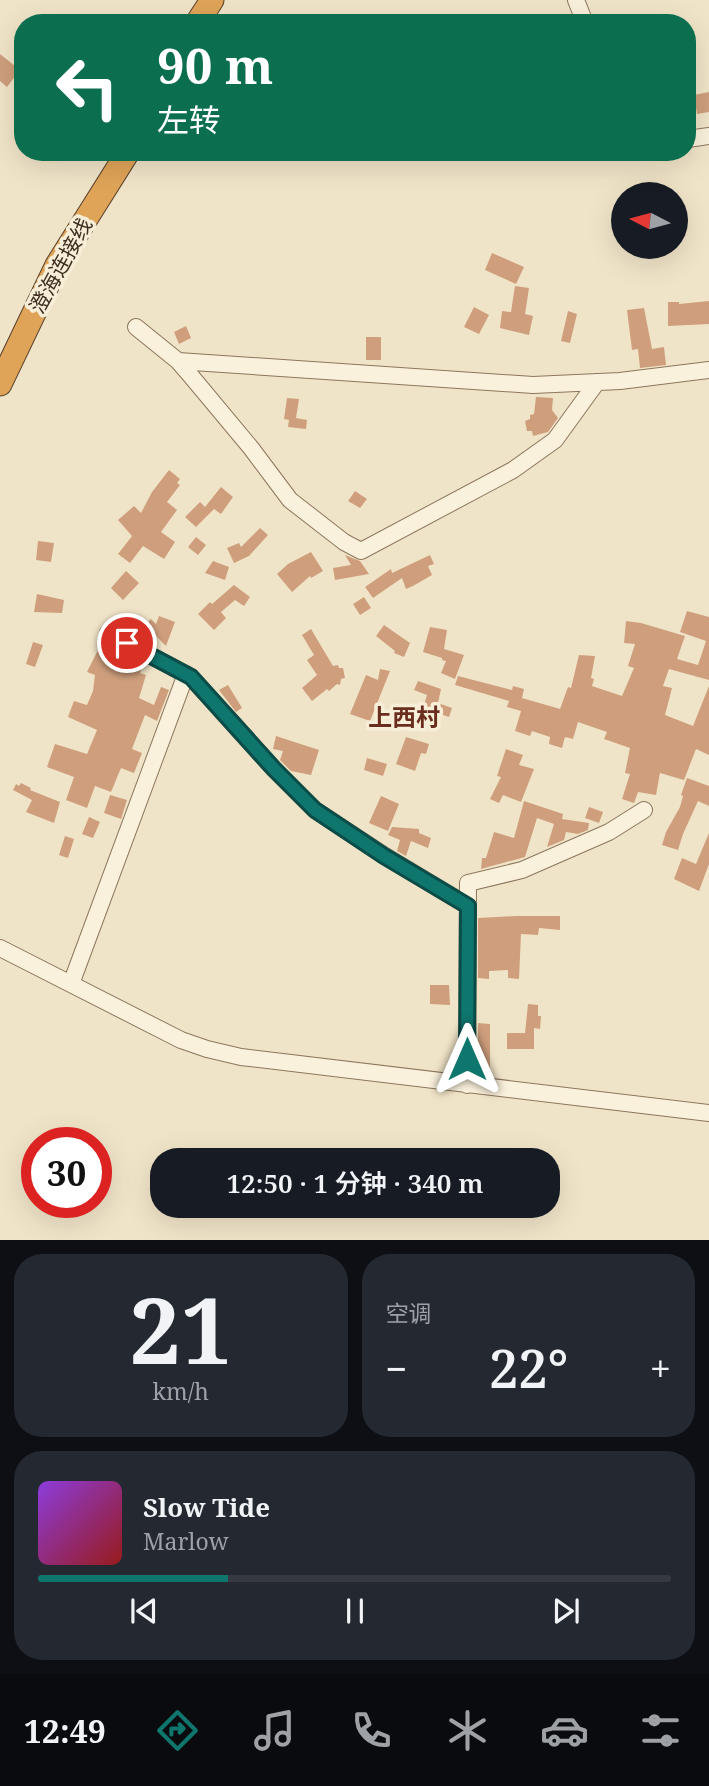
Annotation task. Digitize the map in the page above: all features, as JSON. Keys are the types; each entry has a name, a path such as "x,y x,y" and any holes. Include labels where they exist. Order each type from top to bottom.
{"highway":[{"name":"澄海连接线","path":"0,354 48,258 107,161"},
{"name":"澄海连接线","path":"0,384 57,265 122,161"}],"street":[{"path":"136,327 178,361 251,448 290,500 344,542 361,551 513,470 555,440 597,382"},
{"path":"178,361 533,385 597,382 709,370"},
{"path":"108,633 191,677 315,810 384,856 468,906"},
{"path":"71,984 186,674"},
{"path":"467,1085 468,883 522,870 609,832 643,810"},
{"path":"0,948 181,1040 207,1049 241,1056 467,1085 709,1113"}],"building":[{"path":"0,54 14,65 14,78 7,87 0,81"},
{"path":"709,92 709,112 697,114 696,95"},
{"path":"492,253 524,267 516,284 485,270"},
{"path":"515,286 529,288 525,314 533,316 529,335 500,328 502,311 511,312"},
{"path":"709,301 709,324 668,326 668,302 679,304"},
{"path":"474,307 489,315 479,334 464,327"},
{"path":"644,308 652,349 664,347 666,365 640,368 638,349 632,350 627,310"},
{"path":"568,311 577,314 570,343 561,341"},
{"path":"186,326 191,338 179,344 174,332"},
{"path":"366,337 381,337 381,360 366,360"},
{"path":"536,397 553,398 552,410 558,418 548,432 533,436 532,431 527,431 525,421 534,414"},
{"path":"287,398 299,399 296,418 307,420 306,429 288,427 289,420 284,419"},
{"path":"169,470 180,479 177,483 180,485 167,502 177,510 161,532 175,542 164,559 143,546 130,563 118,554 132,536 118,520 134,506 141,513 152,492"},
{"path":"221,487 233,497 221,514 214,509 196,527 185,517 200,502 205,507"},
{"path":"355,491 367,499 360,508 348,501"},
{"path":"260,528 268,535 249,556 234,563 227,548 239,543 241,547"},
{"path":"196,537 206,545 198,555 188,547"},
{"path":"38,541 54,543 51,562 36,560"},
{"path":"311,552 323,571 311,578 310,576 292,592 277,574 288,564"},
{"path":"345,555 360,561 369,574 335,580 333,568 351,565"},
{"path":"430,555 434,564 428,566 432,575 413,586 406,589 402,578 373,598 365,587 391,569 392,573"},
{"path":"213,561 229,567 225,580 205,573"},
{"path":"126,571 139,583 123,600 111,588"},
{"path":"234,585 250,597 244,606 235,600 221,612 226,618 214,630 198,614"},
{"path":"37,594 64,600 62,613 34,612"},
{"path":"364,597 371,608 360,615 353,604"},
{"path":"687,611 709,617 709,680 669,669 663,686 672,688 665,715 693,726 709,686 709,755 696,749 684,780 660,773 656,795 638,792 634,803 622,799 630,774 625,773 630,748 604,739 607,732 578,722 573,739 565,737 562,748 549,744 550,737 532,731 530,736 515,731 521,711 507,707 509,701 455,685 458,676 512,690 513,686 524,689 522,698 560,709 568,687 571,688 579,655 595,656 592,686 622,696 634,668 628,666 635,644 624,643 626,621 685,636 677,659 698,665 706,641 680,632"},
{"path":"159,616 175,622 166,646 145,625 151,619 156,624"},
{"path":"384,625 410,643 404,657 394,653 395,651 376,636"},
{"path":"430,627 447,630 444,649 464,655 455,679 441,673 446,661 423,652"},
{"path":"311,629 333,666 343,668 345,678 341,679 340,685 337,684 329,691 327,689 312,701 302,688 317,675 307,660 314,655 302,635"},
{"path":"33,642 43,645 35,667 26,664"},
{"path":"97,652 126,662 129,656 143,663 140,673 146,675 139,698 154,705 161,687 169,690 157,721 145,715 132,749 142,753 134,773 121,768 111,792 95,786 87,808 66,800 74,777 47,767 55,744 87,754 97,730 68,717 74,701 87,705 93,691 95,675 87,672"},
{"path":"380,669 390,671 370,721 350,714 366,675 378,680"},
{"path":"418,681 441,689 438,703 452,708 449,717 423,708 427,695 414,690"},
{"path":"228,685 242,708 236,712 219,690"},
{"path":"276,736 319,750 311,775 291,771 280,760 283,751 273,749"},
{"path":"406,737 429,744 426,754 421,753 415,771 396,764"},
{"path":"506,749 523,755 519,765 534,769 521,802 503,795 499,803 490,799 501,777 497,776"},
{"path":"367,758 387,764 383,776 364,770"},
{"path":"687,778 709,786 709,806 698,801 678,850 662,845 680,807"},
{"path":"21,783 31,788 30,790 60,802 54,823 26,812 32,800 13,790 16,784 19,786"},
{"path":"110,795 127,800 121,819 104,813"},
{"path":"381,796 399,804 388,831 369,823"},
{"path":"524,801 563,814 562,819 589,823 588,830 578,834 566,832 564,840 547,847 554,824 537,818 525,857 481,869 482,858 486,858 494,832 514,838"},
{"path":"589,807 603,812 599,823 585,818"},
{"path":"89,817 100,822 93,838 82,834"},
{"path":"392,827 419,829 419,833 431,838 428,848 411,841 406,856 397,851 400,840 388,835"},
{"path":"709,833 709,864 699,891 674,879 682,858 696,864"},
{"path":"65,836 74,839 68,858 59,855"},
{"path":"560,916 560,930 539,928 538,935 521,934 519,979 508,978 508,970 489,971 489,979 478,978 478,918"},
{"path":"430,985 449,985 450,1005 430,1004"},
{"path":"528,1004 538,1005 538,1016 541,1016 540,1029 534,1028 534,1049 507,1049 507,1033 525,1033"},
{"path":"478,1023 490,1024 490,1069 478,1069"}],"district":[{"name":"上西村","path":"404,718"}],"route":[{"path":"127,643 191,677 315,810 384,856 468,906 467,1059"}]}
